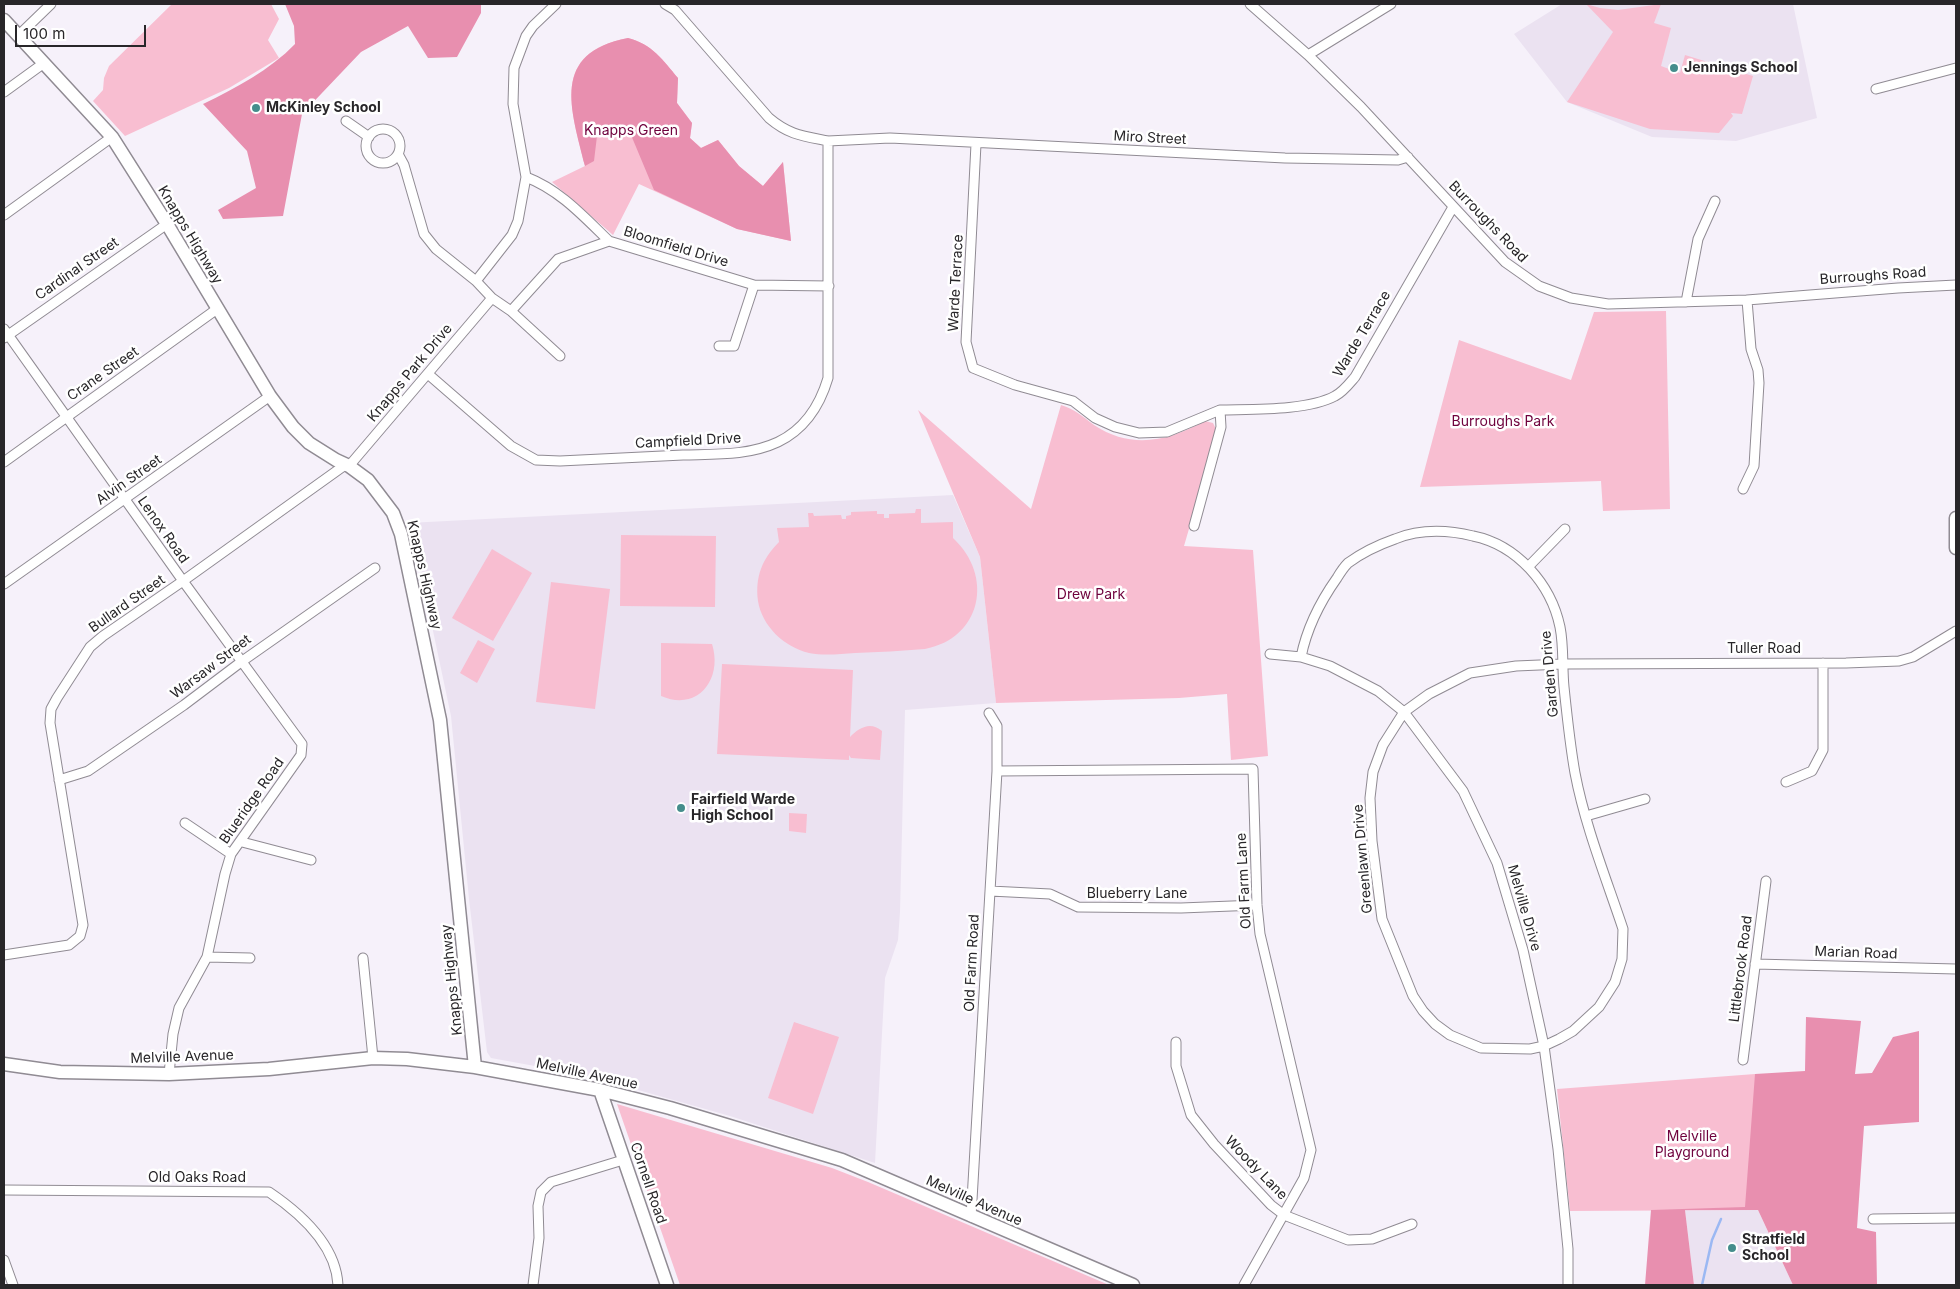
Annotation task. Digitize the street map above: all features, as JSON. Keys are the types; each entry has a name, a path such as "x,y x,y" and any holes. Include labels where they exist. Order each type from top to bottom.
{"street":[{"path":"19,35 51,4"},
{"path":"476,281 512,235 518,220 526,177 513,104 514,68 526,36 533,26 556,4"},
{"name":"Miro Street","path":"665,4 675,10 769,118 783,129 828,140 890,138 976,144 1285,158 1398,160 1408,157"},
{"name":"Burroughs Road","path":"1250,4 1308,55 1408,157 1505,262 1539,286 1571,298 1608,304 1747,300 1956,285"},
{"path":"1308,55 1391,4"},
{"name":"Knapps Highway","path":"4,20 112,137 167,224 270,396 293,428 309,443 347,465 368,480 393,512 401,534 438,707 475,1067"},
{"path":"4,92 44,63"},
{"path":"1876,89 1956,68"},
{"path":"346,121 369,137"},
{"path":"398,154 389,161 384,162 373,159 367,150 369,137 372,133 382,129 393,132 399,141 398,154 404,165 424,234 436,249 476,281 492,298 511,310 560,356"},
{"path":"4,214 112,137"},
{"name":"Campfield Drive","path":"428,374 511,446 536,460 560,461 748,452 778,442 795,430 812,414 822,397 828,378 828,140"},
{"name":"Warde Terrace","path":"976,144 966,342 973,368 1015,385 1074,401 1095,418 1116,428 1139,433 1167,432 1220,410 1261,409 1317,403 1336,396 1354,377 1453,207"},
{"path":"526,177 544,184 566,200 609,241"},
{"path":"1686,302 1698,239 1715,201"},
{"name":"Cardinal Street","path":"5,334 167,224"},
{"name":"Bloomfield Drive","path":"511,310 558,259 609,241 754,285 828,286"},
{"path":"719,346 734,346 754,285"},
{"name":"Knapps Park Drive","path":"347,465 428,374 492,298"},
{"path":"1743,489 1754,466 1759,383 1758,370 1751,349 1747,300"},
{"name":"Crane Street","path":"4,462 217,310"},
{"name":"Lenox Road","path":"5,334 302,744"},
{"name":"Alvin Street","path":"4,584 270,396"},
{"path":"1194,526 1221,427 1220,410"},
{"name":"Bullard Street","path":"4,955 69,945 80,936 83,925 50,723 51,708 90,647 347,465"},
{"path":"1956,518 1956,548"},
{"path":"1528,566 1565,529"},
{"name":"Garden Drive","path":"1301,656 1305,638 1321,600 1347,564 1372,548 1398,538 1426,532 1454,532 1484,538 1511,552 1528,566 1550,596 1560,626 1570,745 1576,776 1586,816 1623,929 1624,944 1622,959 1615,982 1599,1007 1573,1031 1544,1046"},
{"name":"Warsaw Street","path":"59,780 88,771 184,706 241,662 375,568"},
{"name":"Tuller Road","path":"1563,664 1899,661 1913,657 1956,631"},
{"name":"Melville Drive","path":"1270,654 1301,656 1330,666 1378,690 1404,712 1463,791 1497,863 1523,950 1544,1046 1558,1149 1568,1250 1568,1285"},
{"path":"1786,782 1812,771 1823,750 1823,663"},
{"name":"Greenlawn Drive","path":"1544,1046 1530,1049 1481,1048 1450,1035 1435,1024 1423,1011 1413,996 1382,919 1372,841 1370,798 1373,772 1383,745 1404,712 1429,694 1470,673 1516,666 1563,664"},
{"name":"Old Farm Road","path":"971,1217 997,771 997,726 989,713"},
{"name":"Blueridge Road","path":"169,1074 173,1034 179,1008 207,957 231,854 242,842 301,756 302,744"},
{"name":"Old Farm Lane","path":"997,771 1253,769 1257,905 1260,934 1311,1150 1304,1178 1244,1285"},
{"path":"1586,816 1645,799"},
{"path":"185,823 231,854"},
{"path":"242,842 311,860"},
{"name":"Littlebrook Road","path":"1743,1060 1766,882"},
{"name":"Blueberry Lane","path":"990,891 1050,894 1078,908 1181,908 1257,905"},
{"path":"207,957 250,958"},
{"path":"363,958 373,1058"},
{"name":"Marian Road","path":"1755,964 1956,969"},
{"name":"Woody Lane","path":"1176,1042 1176,1066 1191,1115 1214,1144 1271,1205 1284,1215 1348,1240 1372,1239 1412,1224"},
{"name":"Melville Avenue","path":"4,1064 60,1072 169,1074 269,1068 373,1058 407,1059 475,1067 600,1090 670,1108 842,1160 1133,1285"},
{"name":"Cornell Road","path":"600,1090 667,1285"},
{"path":"533,1285 539,1238 538,1206 541,1192 551,1182 623,1160"},
{"name":"Old Oaks Road","path":"4,1190 269,1192 290,1206 306,1222 325,1246 338,1275 338,1285"},
{"path":"1873,1219 1956,1218"},
{"path":"4,1260 13,1285"}],"shaded area":[{"name":"Jennings School","path":"1562,4 1793,4 1817,118 1736,141 1652,137 1567,102 1514,34"},
{"name":"Fairfield Warde High School","path":"953,495 980,557 996,703 905,710 900,912 898,940 885,978 875,1163 730,1116 617,1084 584,1075 491,1058 487,1052 469,899 451,716 414,541 408,523"},
{"name":"Stratfield School","path":"1685,1210 1758,1210 1793,1285 1694,1285"}],"green space":[{"path":"172,4 271,4 279,19 268,40 279,58 229,88 125,136 93,101 103,90 104,78 109,66"},
{"path":"285,4 481,4 481,13 457,57 428,58 408,26 361,52 302,114 283,216 223,219 218,210 256,188 247,151 203,104 264,70 295,44 294,26"},
{"path":"1586,4 1618,10 1661,4 1654,23 1671,28 1661,66 1680,73 1685,55 1753,76 1742,114 1731,113 1733,116 1719,133 1650,129 1567,102 1613,32"},
{"name":"Knapps Green","path":"628,38 644,44 662,59 678,78 677,103 692,123 690,138 701,148 718,140 739,166 763,186 783,162 791,241 737,229 639,184 613,235 552,182 585,166 572,104 572,86 576,70 586,56 603,45"},
{"name":"Knapps Green","path":"628,38 644,44 662,59 678,78 677,103 692,123 690,138 701,148 718,140 739,166 763,186 783,162 791,241 737,229 654,190 631,135 624,126 597,136 594,161 585,166 572,104 572,86 576,70 586,56 603,45"},
{"name":"Burroughs Park","path":"1666,311 1670,509 1603,511 1601,481 1420,487 1459,340 1571,380 1594,312"},
{"name":"Drew Park","path":"1061,405 1075,411 1108,433 1136,440 1164,438 1205,421 1213,423 1217,431 1216,436 1184,546 1253,550 1268,756 1231,760 1227,694 1179,698 996,703 980,557 918,410 1031,509"},
{"path":"916,509 921,509 921,523 953,522 953,538 966,553 974,570 977,587 976,604 970,619 959,632 944,643 925,649 826,655 809,653 791,646 769,627 760,610 757,592 759,576 764,562 779,542 777,528 809,527 808,513 813,513 814,516 841,515 842,519 846,519 846,516 851,515 851,512 877,511 877,514 884,514 884,518 889,518 889,514 915,513"},
{"path":"621,535 716,536 715,607 620,606"},
{"path":"492,549 532,573 493,641 452,618"},
{"path":"551,582 610,589 595,709 536,702"},
{"path":"478,640 495,649 477,683 460,673"},
{"path":"661,643 712,644 714,669 704,689 696,696 686,700 674,700 661,696"},
{"path":"722,664 853,670 850,737 857,731 869,726 882,731 880,760 851,758 849,755 849,760 717,754"},
{"path":"789,813 807,814 806,833 789,831"},
{"path":"1806,1017 1861,1021 1855,1074 1872,1073 1893,1037 1919,1031 1919,1122 1864,1126 1857,1228 1876,1232 1877,1285 1793,1285 1758,1210 1685,1210 1694,1285 1645,1285 1651,1210 1745,1207 1755,1074 1805,1071"},
{"path":"794,1022 839,1037 813,1114 768,1098"},
{"name":"Melville Playground","path":"1755,1074 1758,1210 1570,1211 1557,1089"},
{"path":"617,1104 832,1168 1109,1285 680,1285"}],"waterway":[{"path":"1702,1285 1712,1240 1721,1219"}],"place":[{"name":"Jennings School","path":"1674,68"},
{"name":"McKinley School","path":"256,108"},
{"name":"Fairfield Warde High School","path":"681,808"},
{"name":"Stratfield School","path":"1732,1248"}]}
